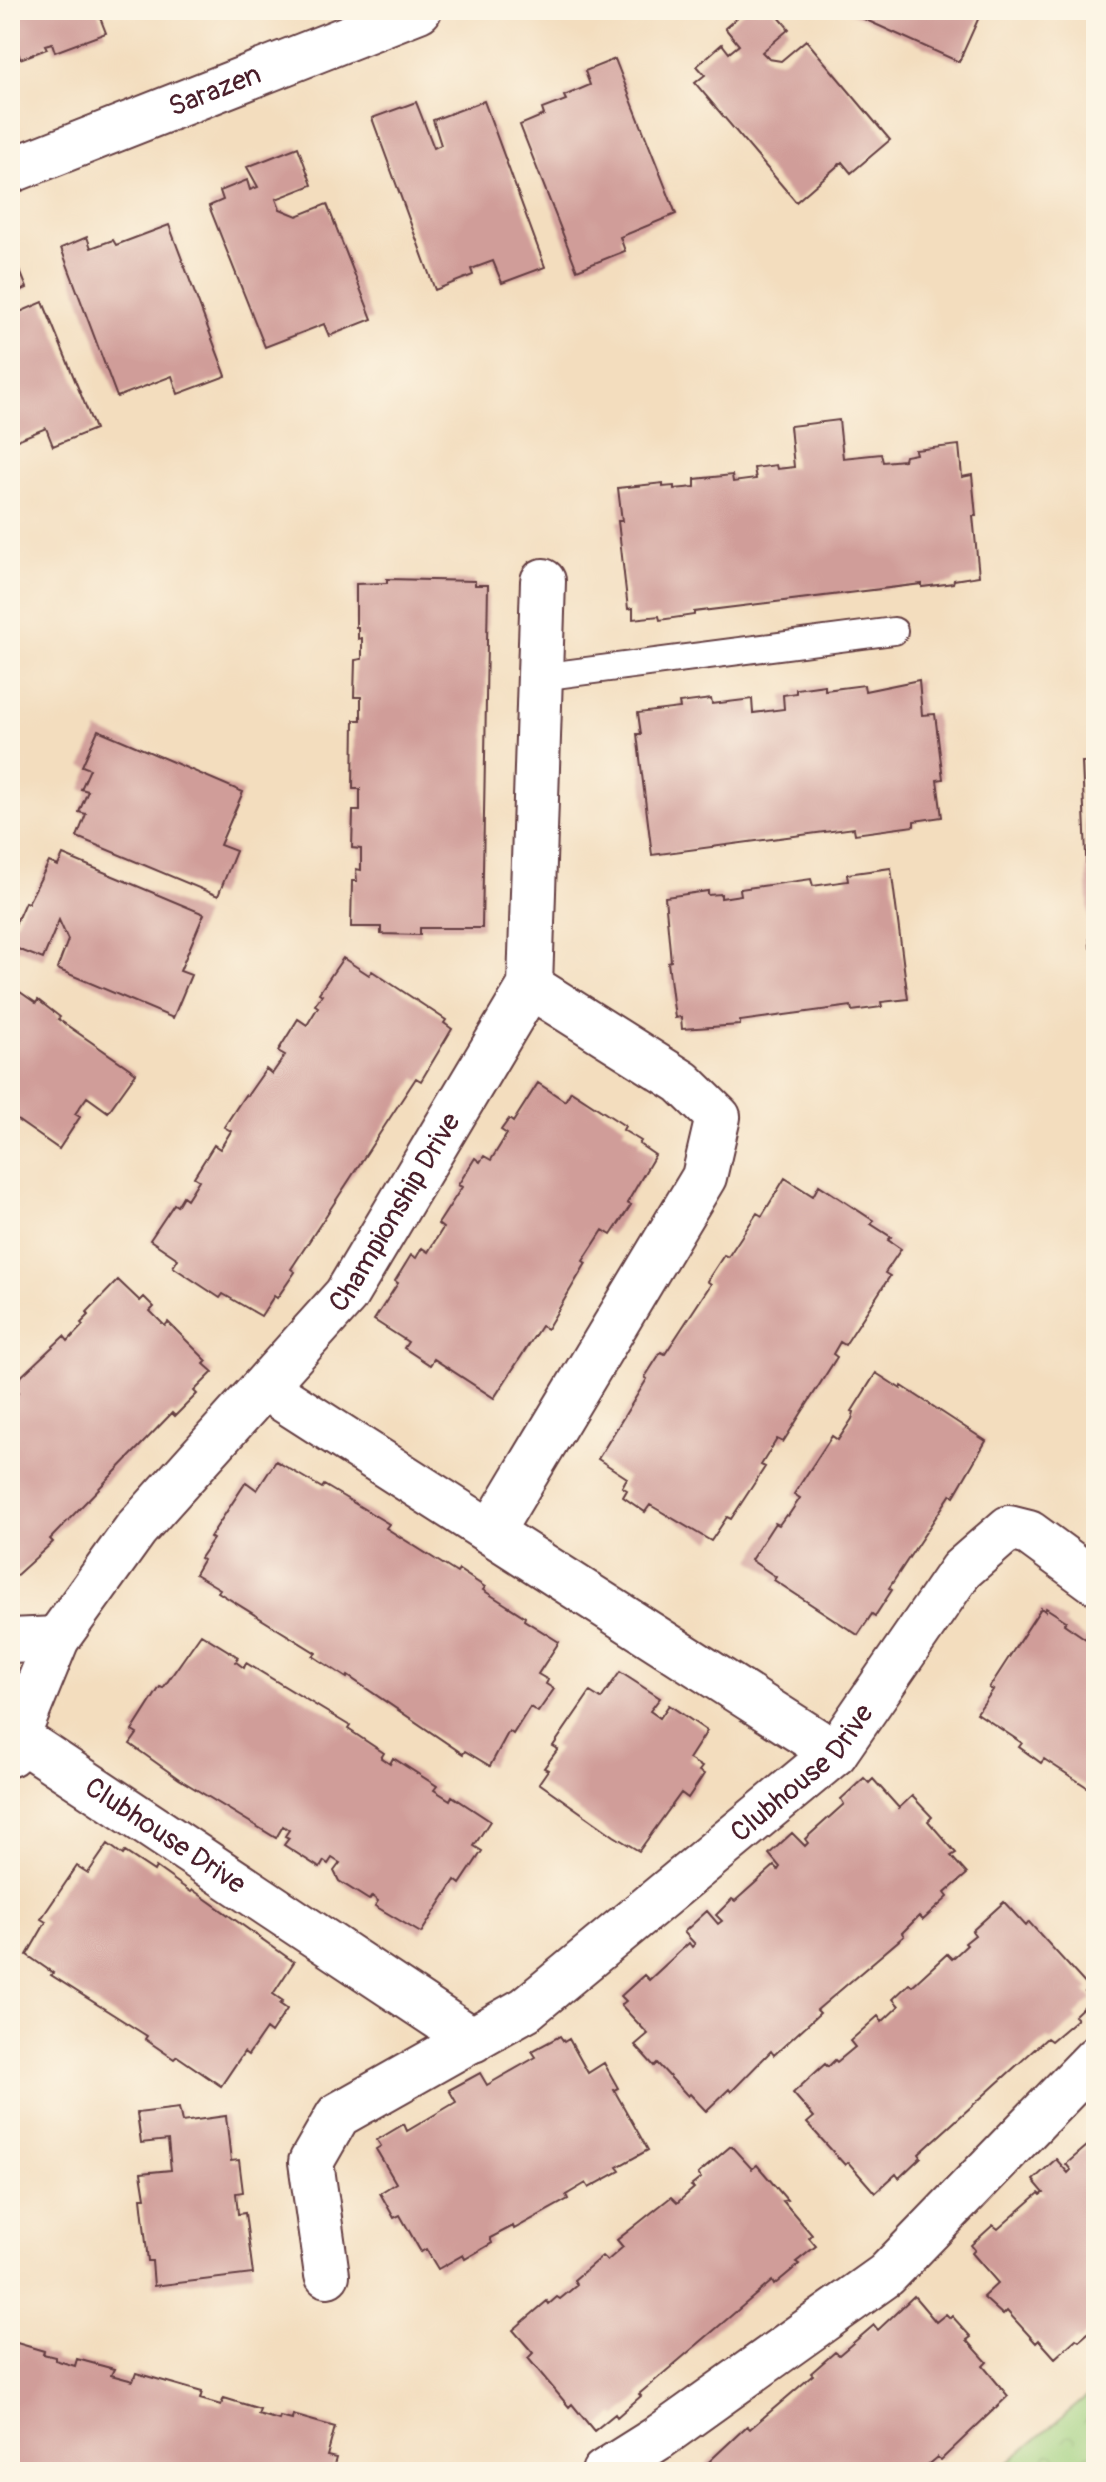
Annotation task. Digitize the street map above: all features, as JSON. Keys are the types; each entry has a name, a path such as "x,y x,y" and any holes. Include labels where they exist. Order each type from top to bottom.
{"street":[{"name":"Sarazen","path":"10,171 419,10"},
{"name":"Championship Drive","path":"14,1745 57,1639 136,1529 346,1295 530,986 543,581"},
{"path":"491,1532 704,1177 718,1117 682,1082 530,986"},
{"path":"264,1387 835,1753"},
{"name":"Clubhouse Drive","path":"327,2275 311,2162 338,2115 526,2009 835,1753 961,1570 1009,1528 1029,1533 1096,1582"},
{"path":"10,1641 57,1639"},
{"name":"Clubhouse Drive","path":"14,1745 473,2040"},
{"path":"604,2472 658,2438 886,2275 1096,2058"}],"lane":[{"path":"540,677 894,631"}],"green space":[{"path":"1096,2389 1096,2472 997,2472"}],"building":[{"path":"10,10 97,10 106,33 55,52 52,43 45,45 47,49 20,59 19,55 10,59"},
{"path":"746,10 773,10 789,29 762,52 769,59 781,61 806,40 890,140 851,173 842,162 796,202 695,83 705,75 697,66 722,44 729,53 739,45 725,28"},
{"path":"844,10 972,10 980,15 959,62"},
{"path":"615,59 676,214 620,237 625,251 577,270 520,125 544,115 542,109 566,100 564,96 590,85 585,71"},
{"path":"484,101 545,267 502,283 493,261 471,269 473,275 435,290 372,118 416,102 434,148 441,145 433,120"},
{"path":"298,147 312,185 276,199 280,209 297,216 327,204 372,319 329,336 324,324 265,347 209,206 223,200 220,191 247,180 250,190 258,187 247,167"},
{"path":"169,225 226,376 178,394 172,376 117,397 61,248 87,237 91,248 113,240 116,245"},
{"path":"16,261 27,288 10,298 10,264"},
{"path":"43,302 95,429 53,446 46,428 10,443 10,313"},
{"path":"839,420 843,458 881,454 883,462 904,460 905,456 916,454 915,450 959,445 962,477 972,475 979,576 954,580 953,583 922,587 922,584 694,612 694,615 660,620 659,616 633,619 633,608 628,609 618,521 622,521 618,488 663,483 663,487 674,486 674,489 695,487 695,479 732,475 733,482 756,479 754,468 776,465 777,469 794,467 790,426"},
{"path":"387,579 475,581 475,585 488,585 482,928 420,928 420,935 381,934 381,927 351,927 352,881 357,881 356,869 361,870 361,849 352,848 353,811 360,811 360,789 353,789 354,720 361,720 361,697 354,697 355,660 362,659 362,638 358,639 356,627 356,584 387,583"},
{"path":"919,680 922,715 935,714 943,779 937,780 942,817 914,821 914,826 855,834 854,828 652,855 637,734 641,734 638,713 680,708 679,703 711,699 712,704 752,699 753,713 784,709 783,695 796,693 796,689 825,685 825,690 864,685 865,691"},
{"path":"98,730 243,792 220,845 236,851 218,896 77,837 86,814 79,812 88,791 81,789 90,769 82,766"},
{"path":"1082,762 1096,762 1096,948 1090,948"},
{"path":"63,855 204,914 180,971 191,975 173,1018 57,969 68,940 59,920 43,959 10,946 13,938 10,936 25,902 28,903 49,862 58,866"},
{"path":"891,868 908,999 881,1002 882,1007 852,1011 851,1006 740,1021 740,1025 682,1029 681,1017 675,1018 665,897 708,891 708,895 721,894 721,898 741,895 740,889 811,879 813,886 848,881 847,874"},
{"path":"343,958 369,975 372,971 446,1020 444,1023 452,1029 421,1081 416,1078 291,1269 295,1272 261,1316 223,1294 220,1298 173,1267 178,1259 150,1240 174,1204 177,1206 183,1196 187,1199 199,1180 194,1177 214,1145 220,1149 231,1131 224,1127 245,1095 266,1069 272,1074 285,1055 278,1051 298,1019 307,1025 318,1007 315,1005 322,995 319,993"},
{"path":"10,985 36,1003 38,1000 60,1017 58,1019 136,1073 108,1112 87,1097 75,1114 80,1117 59,1149 10,1115"},
{"path":"538,1083 565,1101 571,1091 625,1126 623,1130 641,1141 639,1144 655,1155 627,1203 631,1205 611,1235 603,1230 547,1329 541,1326 494,1398 434,1359 430,1365 404,1348 408,1342 374,1320 398,1283 395,1281 411,1255 416,1258 422,1248 428,1252 443,1228 438,1224 462,1187 458,1185 475,1158 480,1162 484,1156 491,1160 507,1134 501,1130 509,1119 513,1122"},
{"path":"785,1178 813,1196 819,1185 874,1221 871,1224 891,1237 888,1240 901,1249 885,1273 890,1276 845,1345 840,1342 833,1354 837,1357 783,1442 777,1439 761,1465 765,1467 731,1519 727,1517 711,1541 650,1505 645,1512 623,1497 627,1490 622,1487 627,1478 598,1459 661,1352 665,1354 711,1284 707,1281 724,1255 728,1257 757,1213 762,1216"},
{"path":"118,1280 140,1301 144,1297 154,1307 150,1311 165,1326 168,1322 207,1361 204,1364 213,1372 194,1391 197,1394 175,1416 172,1413 50,1539 53,1542 10,1581 10,1400 18,1392 12,1385 64,1336 68,1341 83,1325 81,1323 89,1315 87,1312"},
{"path":"876,1373 901,1389 902,1386 986,1441 954,1496 951,1494 889,1588 892,1590 875,1616 872,1614 858,1635 774,1580 776,1577 751,1560 775,1523 779,1525 788,1516 800,1498 794,1494 832,1436 838,1440"},
{"path":"276,1461 322,1488 324,1485 389,1524 386,1528 485,1587 483,1590 559,1642 538,1674 548,1680 546,1684 554,1689 538,1712 530,1707 513,1734 509,1731 490,1766 465,1751 463,1754 195,1574 203,1560 200,1558 213,1539 210,1537 246,1482 257,1490"},
{"path":"1041,1608 1066,1621 1064,1624 1096,1646 1096,1793 1044,1759 1041,1763 1019,1747 1022,1743 977,1713 993,1690 989,1688"},
{"path":"201,1634 238,1657 236,1662 244,1668 246,1663 350,1726 348,1729 384,1753 381,1758 390,1764 393,1758 437,1786 434,1790 450,1800 452,1796 490,1821 474,1846 482,1851 460,1884 455,1880 421,1933 375,1906 378,1901 372,1896 369,1900 339,1881 334,1871 340,1863 332,1858 328,1864 324,1861 320,1868 284,1845 289,1838 285,1836 289,1830 283,1826 276,1838 179,1779 130,1744 137,1734 132,1731 160,1687 163,1688"},
{"path":"620,1672 660,1698 650,1711 660,1718 669,1705 707,1731 689,1759 702,1767 699,1771 704,1774 688,1798 681,1793 639,1851 539,1783 548,1770 544,1768 558,1749 553,1746 590,1692 601,1699"},
{"path":"864,1778 869,1783 873,1779 899,1808 912,1796 932,1817 928,1821 956,1853 951,1856 967,1874 945,1893 948,1897 923,1920 919,1916 902,1933 904,1936 817,2010 820,2013 774,2055 771,2051 731,2092 729,2089 706,2111 657,2063 654,2066 635,2045 648,2034 621,2005 626,2001 621,1996 644,1975 649,1980 689,1943 692,1947 695,1944 684,1932 707,1911 718,1924 722,1921 716,1915 732,1899 735,1901 774,1866 778,1870 780,1867 769,1854 792,1833 805,1846 808,1843 805,1839 844,1804 841,1799"},
{"path":"108,1844 154,1871 156,1867 191,1892 193,1890 294,1962 273,1994 283,2001 280,2004 287,2009 271,2033 266,2029 248,2055 244,2052 221,2086 177,2056 174,2059 145,2039 147,2036 51,1975 53,1973 27,1955 46,1922 41,1919 77,1866 88,1873"},
{"path":"1004,1902 1026,1926 1029,1922 1089,1988 1085,1992 1092,1999 1074,2016 1077,2019 1051,2041 1047,2038 919,2154 921,2157 899,2178 896,2174 875,2193 807,2123 814,2117 793,2093 825,2064 828,2067 835,2060 837,2062 855,2047 850,2041 878,2016 882,2022 899,2006 893,1999 947,1954 952,1959 975,1935 972,1931"},
{"path":"560,2036 564,2042 569,2039 588,2073 604,2063 618,2088 614,2090 648,2150 617,2167 620,2171 589,2188 586,2183 566,2195 568,2199 514,2229 513,2226 490,2238 492,2243 465,2259 463,2255 438,2269 426,2249 421,2252 400,2215 394,2218 380,2193 396,2183 376,2149 381,2146 377,2140 404,2124 407,2131 456,2102 449,2090 480,2073 487,2085 536,2057 532,2051"},
{"path":"179,2108 182,2122 226,2116 231,2161 239,2160 243,2192 236,2193 238,2214 245,2213 253,2274 154,2286 152,2261 148,2261 141,2173 171,2170 168,2140 141,2143 137,2113"},
{"path":"1094,2140 1096,2326 1055,2358 1039,2340 1036,2343 1007,2311 1003,2315 983,2297 998,2283 972,2253 975,2250 971,2245 993,2225 998,2229 1039,2193 1044,2193 1033,2180 1056,2159 1068,2173 1071,2170 1066,2164"},
{"path":"731,2146 752,2169 757,2165 787,2200 783,2201 812,2235 809,2238 816,2246 774,2285 772,2281 639,2394 641,2396 617,2417 615,2414 594,2431 572,2404 569,2407 528,2358 533,2353 513,2330 547,2301 549,2304 557,2297 560,2299 577,2285 574,2280 602,2256 607,2261 623,2247 617,2240 671,2197 677,2203 694,2188 691,2186 701,2178 698,2174"},
{"path":"914,2296 936,2322 946,2314 950,2318 952,2316 971,2337 967,2340 987,2362 983,2366 1008,2396 941,2460 937,2457 919,2472 698,2472 747,2426 750,2429 813,2375 811,2373 835,2352 839,2355 874,2325 878,2330"},
{"path":"10,2341 44,2351 43,2354 55,2357 55,2360 75,2366 77,2359 114,2369 111,2375 133,2381 136,2373 202,2392 200,2399 221,2405 224,2398 260,2409 258,2414 279,2420 280,2417 292,2420 293,2415 335,2427 327,2456 336,2458 332,2472 10,2472"}]}
